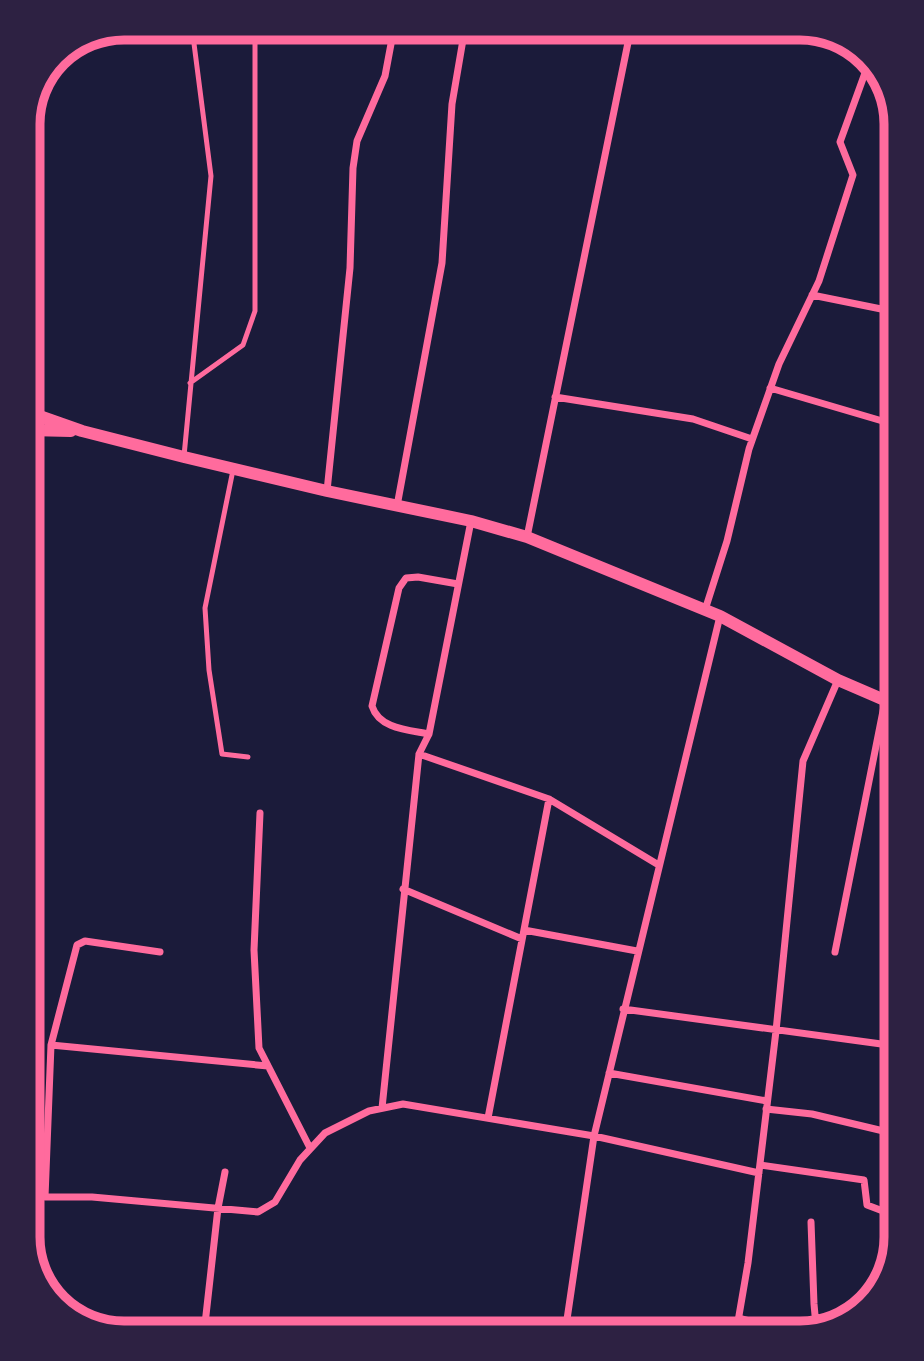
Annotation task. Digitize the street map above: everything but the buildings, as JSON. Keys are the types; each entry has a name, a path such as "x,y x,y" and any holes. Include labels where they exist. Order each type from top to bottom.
{"street":[{"path":"327,491 350,268 353,168 357,141 384,76 392,40"},
{"path":"397,506 442,263 452,104 463,40"},
{"path":"527,537 629,40"},
{"path":"705,610 727,541 752,439 770,388 812,295 853,175 839,142 865,72"},
{"path":"812,295 884,310"},
{"path":"770,388 884,421"},
{"path":"555,397 693,419 752,439"},
{"path":"40,416 82,431 233,470 471,521 527,537 720,616 838,680 884,700"},
{"path":"40,430 82,431"},
{"path":"382,1108 419,754 429,734 471,521"},
{"path":"429,734 386,724 375,715 372,706 399,588 406,579 418,577 458,584"},
{"path":"567,1321 594,1136 657,864 720,616"},
{"path":"739,1321 776,1031 803,761 838,680"},
{"path":"835,952 884,730"},
{"path":"419,754 549,799 657,864"},
{"path":"488,1118 549,799"},
{"path":"260,813 254,950 259,1048 310,1148"},
{"path":"403,889 523,934 637,951"},
{"path":"160,952 85,941 77,945 51,1045 45,1197 92,1197 258,1212 275,1202 300,1160 325,1133 369,1111 403,1104 594,1136 759,1169 864,1180 867,1205 884,1211"},
{"path":"623,1009 884,1044"},
{"path":"51,1045 268,1066"},
{"path":"608,1073 884,1131"},
{"path":"205,1321 218,1208 225,1172"},
{"path":"811,1222 814,1304 815,1315 818,1318"},
{"path":"739,1318 750,1321"}],"lane":[{"path":"184,457 211,176 194,40"},
{"path":"190,383 243,345 255,311 255,40"},
{"path":"233,470 205,608 207,645 222,754 248,757"}]}
